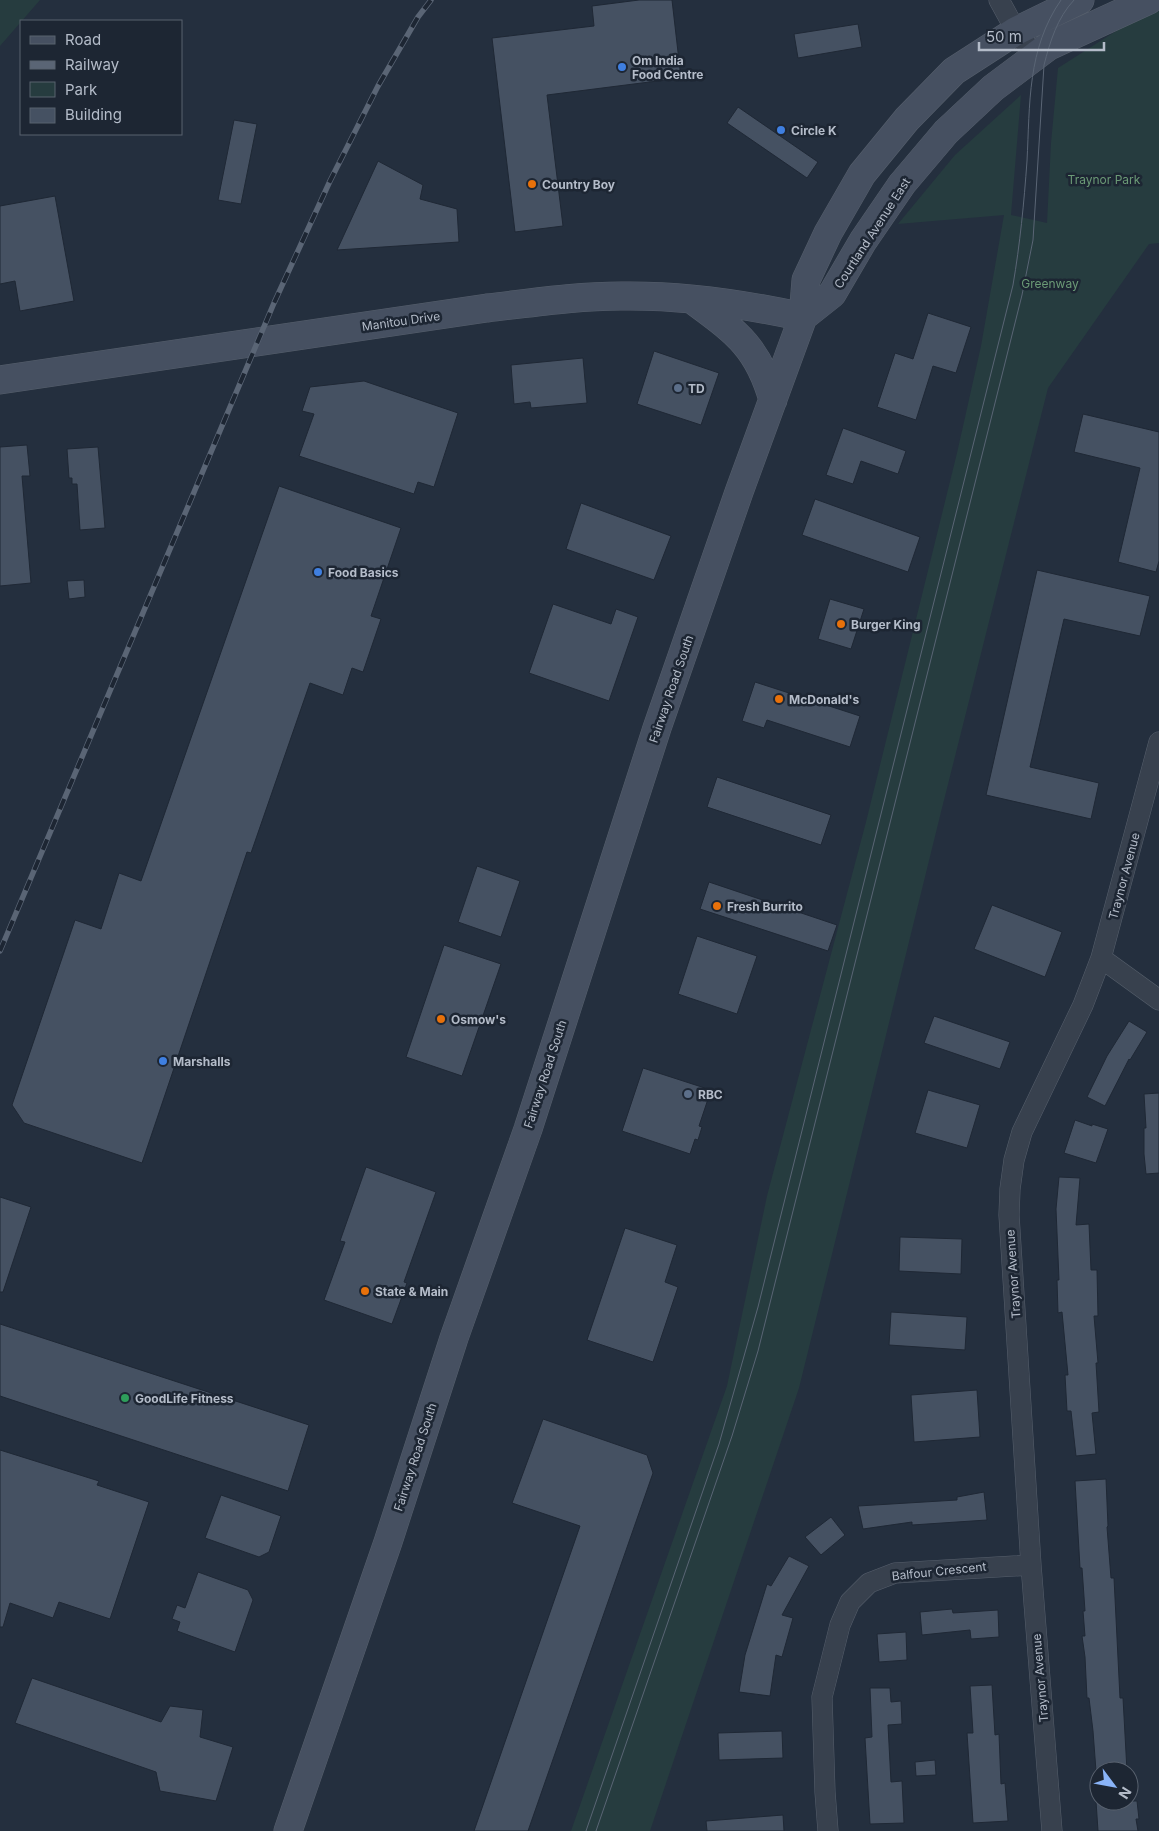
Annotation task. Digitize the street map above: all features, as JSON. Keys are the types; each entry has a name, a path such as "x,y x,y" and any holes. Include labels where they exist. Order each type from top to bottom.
{"main road":[{"path":"803,317 806,280 828,233 862,174 907,119 954,71 1016,31 1080,0"},
{"name":"Courtland Avenue East","path":"803,317 832,294 902,184 946,132 993,88 1049,46 1149,0"},
{"name":"Manitou Drive","path":"0,380 487,308 549,301 620,296 693,300 766,309 803,317"},
{"path":"693,300 743,340 760,364 773,400"},
{"name":"Fairway Road South","path":"288,1831 369,1597 454,1338 528,1129 657,728 739,492 803,317"}],"street":[{"path":"999,0 1016,31 1035,56"},
{"name":"Traynor Avenue","path":"1052,1831 1031,1565 1009,1215 1010,1189 1014,1160 1022,1132 1083,1005 1101,958 1154,785 1159,742"},
{"path":"1101,958 1159,1000"},
{"name":"Balfour Crescent","path":"828,1831 822,1698 840,1625 850,1602 869,1582 895,1573 1031,1565"}],"green space":[{"path":"0,0 40,0 23,20 20,20 20,23 0,46"},
{"name":"Greenway","path":"1159,11 1159,243 1149,244 1048,388 799,1388 650,1831 571,1831 727,1386 767,1196 866,822 957,453 981,346 1004,215 898,224 955,155 1021,95 1011,215 1047,223 1051,143 1058,68 1135,19"}],"building":[{"path":"639,0 672,0 681,78 547,95 563,226 515,232 492,38 594,26 592,6"},
{"path":"858,24 862,47 798,58 794,34"},
{"path":"738,107 818,162 807,178 727,123"},
{"path":"234,120 257,124 241,204 218,200"},
{"path":"378,161 423,185 420,199 457,209 459,242 337,250"},
{"path":"55,196 74,301 20,311 15,281 0,284 0,206"},
{"path":"928,313 971,327 956,373 933,366 916,420 877,407 895,353 913,359"},
{"name":"TD","path":"654,351 719,373 701,425 637,404"},
{"path":"583,358 587,403 531,408 530,402 514,404 511,365"},
{"path":"364,381 458,413 434,487 418,482 414,494 299,456 314,414 302,411 310,387"},
{"path":"1083,414 1159,432 1159,561 1156,572 1118,562 1140,468 1074,452"},
{"path":"843,428 906,451 898,474 861,461 853,484 826,475"},
{"path":"27,445 30,476 22,476 31,583 0,586 0,447"},
{"path":"98,447 105,528 80,530 77,484 72,484 72,478 69,478 67,449"},
{"path":"279,486 401,528 371,616 381,619 363,672 352,668 343,695 310,683 251,853 247,852 142,1163 24,1123 12,1105 75,920 101,929 119,873 141,881"},
{"path":"815,499 920,537 908,572 802,535"},
{"path":"581,503 671,536 654,580 566,549"},
{"path":"1037,570 1150,596 1140,636 1064,619 1030,767 1099,783 1091,819 986,795"},
{"path":"84,580 85,597 69,599 67,581"},
{"name":"Burger King","path":"830,599 864,609 851,649 818,639"},
{"path":"553,604 611,624 616,609 638,617 609,701 529,673"},
{"name":"McDonald's","path":"755,682 860,716 850,747 767,720 764,728 742,721"},
{"path":"717,777 831,815 821,845 707,807"},
{"path":"477,866 520,881 501,937 458,922"},
{"path":"709,882 837,925 828,951 700,909"},
{"path":"992,905 1062,932 1045,977 974,949"},
{"path":"697,936 757,956 737,1014 678,994"},
{"path":"444,945 501,964 462,1076 406,1057"},
{"path":"934,1016 1010,1042 1000,1069 924,1043"},
{"path":"1129,1021 1147,1032 1129,1059 1105,1106 1087,1097 1107,1056"},
{"path":"643,1068 711,1090 699,1126 702,1127 698,1140 695,1139 690,1154 622,1131"},
{"path":"928,1090 980,1105 967,1148 915,1133"},
{"path":"1159,1093 1159,1173 1146,1174 1144,1094"},
{"path":"1075,1120 1108,1129 1096,1163 1064,1153"},
{"path":"366,1167 436,1192 404,1282 407,1283 392,1324 324,1300 345,1242 340,1241"},
{"path":"1059,1177 1080,1178 1076,1225 1089,1224 1091,1270 1097,1270 1098,1316 1094,1316 1098,1363 1096,1363 1099,1412 1092,1413 1096,1454 1076,1456 1071,1411 1067,1411 1065,1375 1068,1375 1062,1312 1058,1313 1057,1280 1059,1280 1056,1209"},
{"path":"0,1197 31,1207 3,1292 0,1292"},
{"path":"625,1228 677,1245 665,1282 678,1287 653,1362 587,1340"},
{"path":"900,1237 962,1239 961,1274 899,1271"},
{"path":"891,1312 967,1317 965,1350 889,1345"},
{"path":"0,1324 309,1425 288,1491 0,1396"},
{"path":"977,1390 980,1437 914,1442 911,1395"},
{"path":"543,1419 647,1455 653,1473 528,1831 474,1831 580,1526 512,1503"},
{"path":"0,1450 99,1481 97,1485 149,1502 110,1619 59,1602 53,1618 10,1603 3,1627 0,1627"},
{"path":"1106,1479 1107,1527 1111,1578 1114,1578 1120,1698 1123,1698 1126,1761 1095,1761 1089,1698 1087,1698 1082,1636 1085,1636 1083,1611 1085,1611 1082,1568 1080,1568 1075,1481"},
{"path":"984,1492 987,1520 912,1525 912,1522 863,1529 858,1506 957,1500 957,1497"},
{"path":"221,1495 281,1516 269,1552 259,1557 205,1538"},
{"path":"831,1517 845,1535 821,1555 805,1537"},
{"path":"789,1556 809,1566 782,1615 793,1618 782,1657 776,1655 770,1696 739,1692 745,1655 767,1584 771,1586"},
{"path":"198,1572 248,1590 253,1600 235,1652 177,1631 180,1622 172,1619 177,1605 185,1608"},
{"path":"952,1609 953,1613 998,1610 999,1637 971,1639 970,1630 922,1635 920,1612"},
{"path":"906,1632 907,1660 879,1662 877,1634"},
{"path":"32,1678 161,1722 170,1706 203,1710 200,1737 233,1747 216,1801 160,1791 156,1772 15,1723"},
{"path":"992,1685 995,1735 999,1734 1001,1784 1005,1783 1008,1821 973,1823 967,1733 973,1733 970,1686"},
{"path":"870,1688 890,1688 891,1702 901,1701 902,1724 888,1725 891,1782 902,1781 904,1823 870,1824 865,1738 872,1737"},
{"path":"782,1731 783,1758 719,1760 718,1733"},
{"path":"935,1760 936,1775 916,1776 915,1762"},
{"path":"1097,1811 1138,1811 1139,1819 1136,1819 1138,1831 1098,1831"},
{"path":"783,1815 784,1831 707,1831 706,1821"}],"tram line":[{"path":"586,1831 719,1444 758,1307 1013,285 1023,208 1032,78 1042,38 1061,0"},
{"path":"596,1831 732,1436 758,1351 1022,295 1033,240 1044,65 1059,22 1074,0"}],"railway":[{"path":"0,951 274,303 330,181 378,86 418,17 431,0"}],"place":[{"name":"Om India Food Centre","path":"622,67"},
{"name":"Circle K","path":"781,130"},
{"name":"Country Boy","path":"532,184"},
{"name":"TD","path":"678,388"},
{"name":"Food Basics","path":"318,572"},
{"name":"Burger King","path":"841,624"},
{"name":"McDonald's","path":"779,699"},
{"name":"Fresh Burrito","path":"717,906"},
{"name":"Osmow's","path":"441,1019"},
{"name":"Marshalls","path":"163,1061"},
{"name":"RBC","path":"688,1094"},
{"name":"State & Main","path":"365,1291"},
{"name":"GoodLife Fitness","path":"125,1398"}],"park label":[{"name":"Traynor Park","path":"1104,179"}]}
